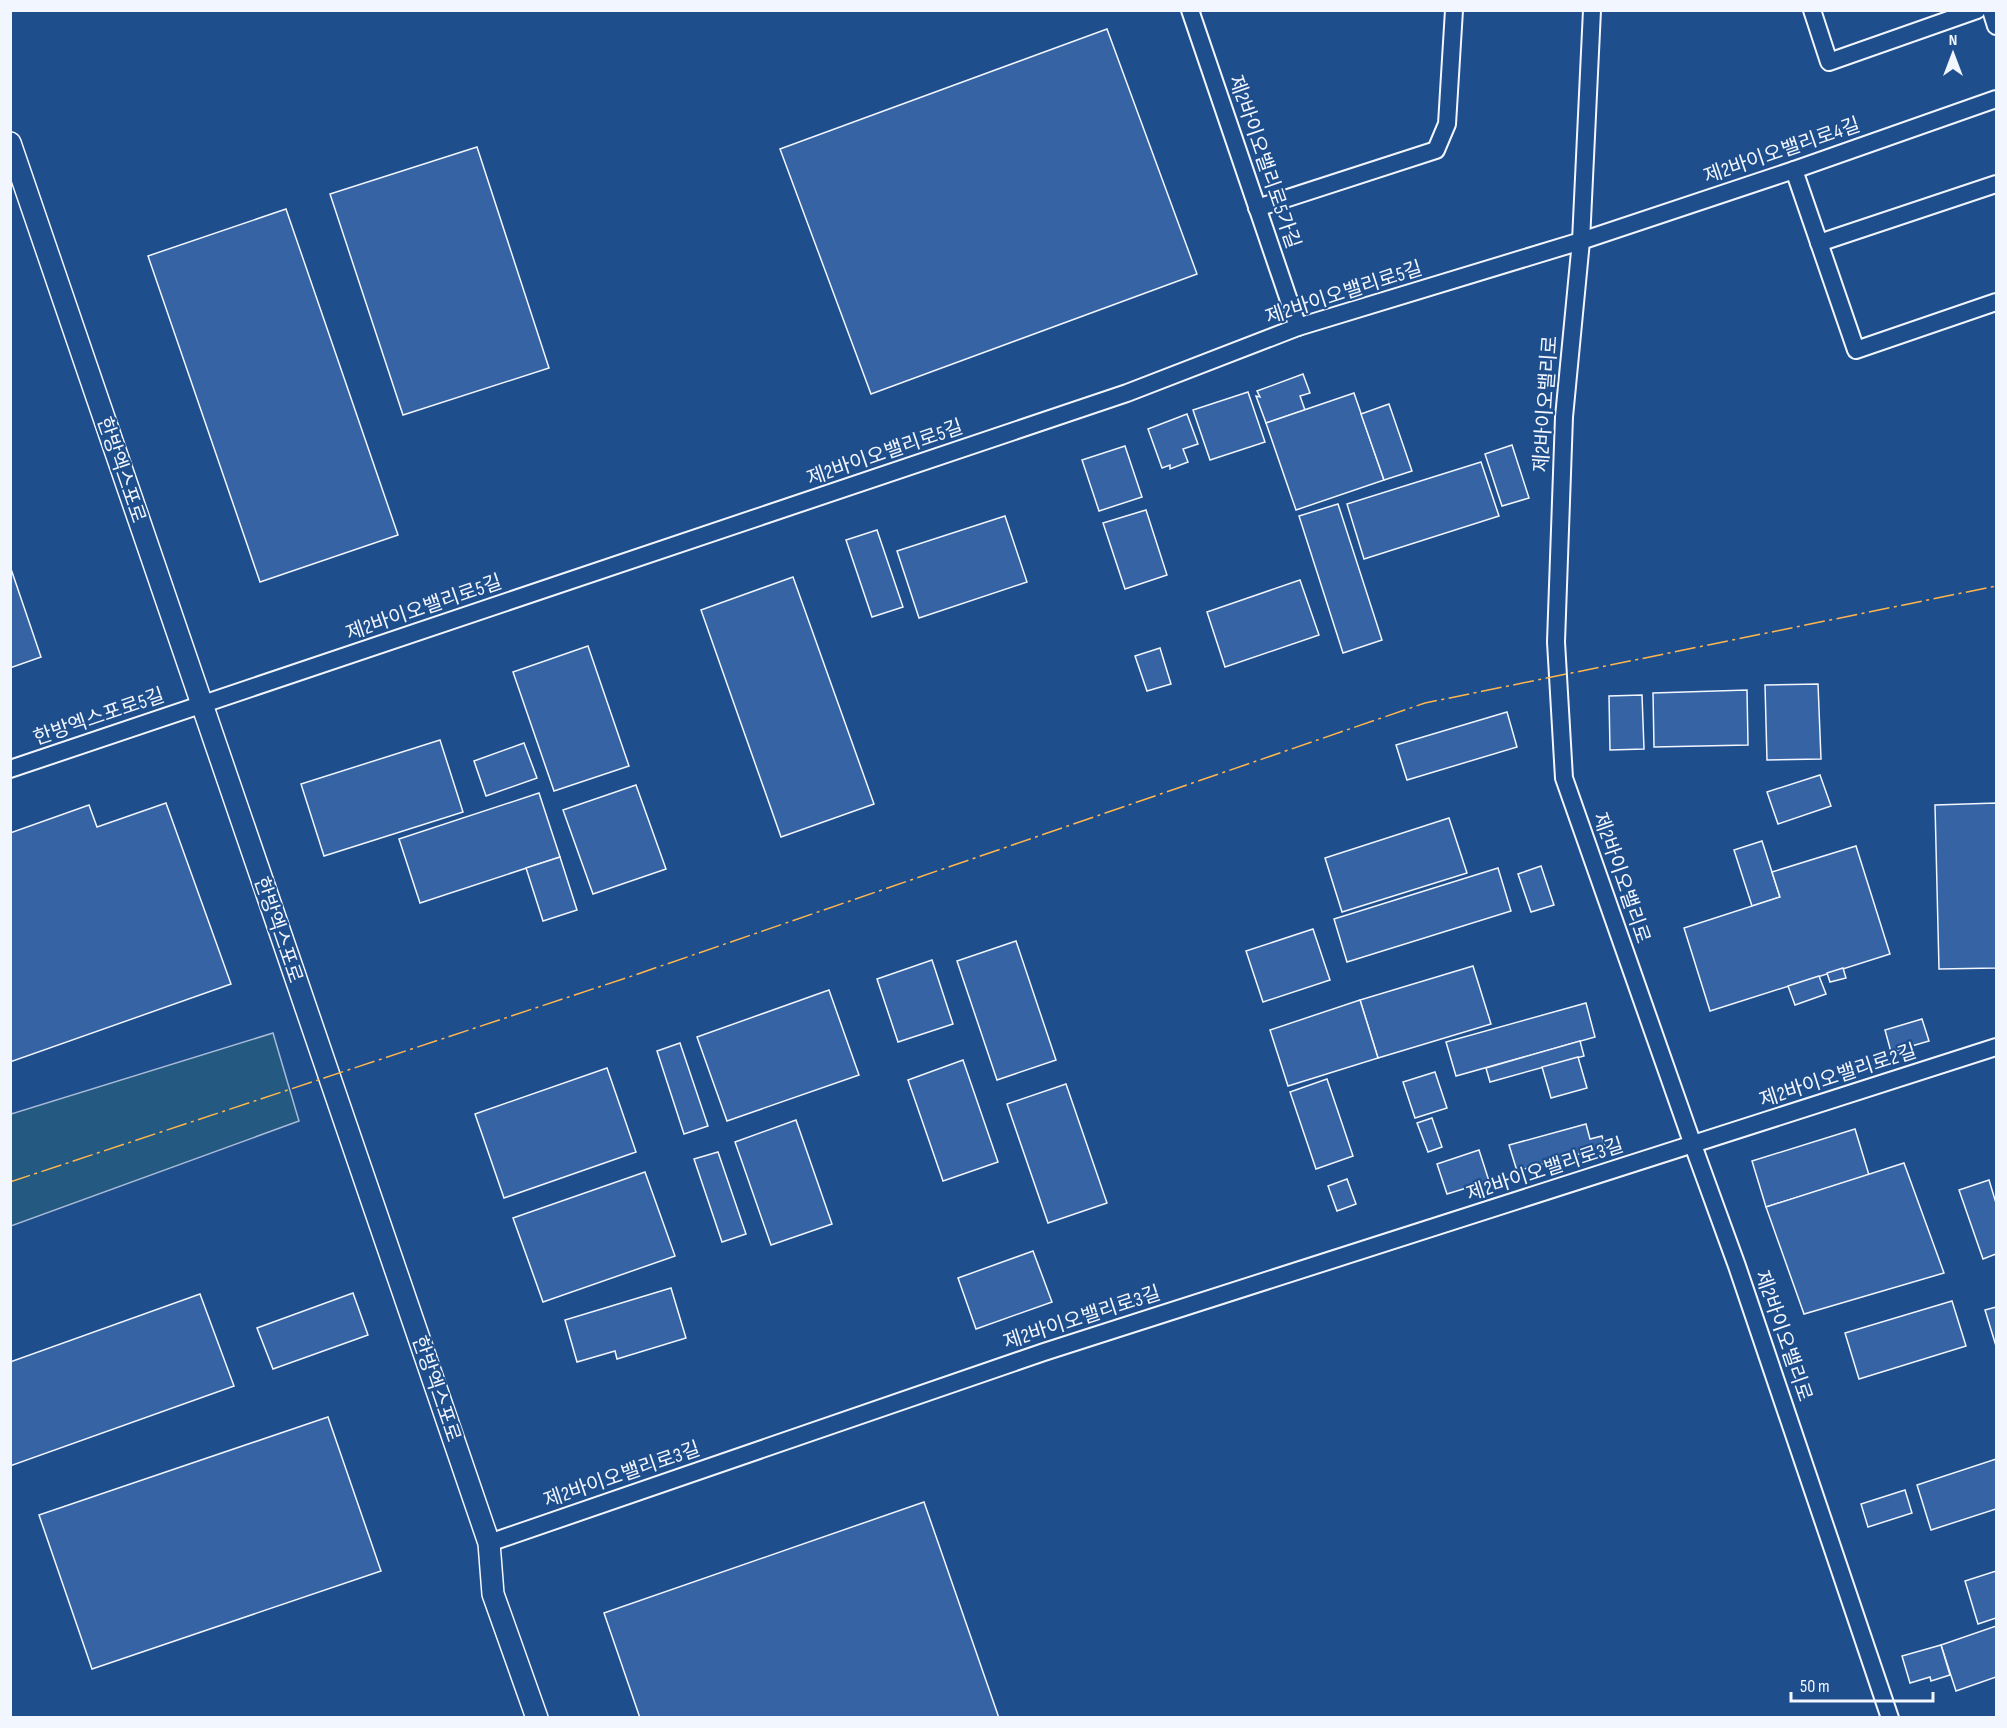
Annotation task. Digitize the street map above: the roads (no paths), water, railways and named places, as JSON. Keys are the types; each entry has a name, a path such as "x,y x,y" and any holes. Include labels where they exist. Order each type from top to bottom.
{"street":[{"name":"제2바이오밸리로5가길","path":"1190,10 1298,327"},
{"path":"1257,208 1436,150 1447,124 1454,10"},
{"name":"제2바이오밸리로","path":"1592,10 1581,241 1564,417 1556,642 1564,778 1692,1145 1737,1266 1890,1718"},
{"path":"1812,10 1829,62 1977,10"},
{"path":"1991,10 1996,26"},
{"name":"제2바이오밸리로4길","path":"1581,241 1996,99"},
{"name":"한방엑스포로","path":"10,143 489,1544 493,1594 537,1718"},
{"path":"1794,170 1856,350 1996,302"},
{"path":"1819,243 1996,184"},
{"name":"제2바이오밸리로5길","path":"201,705 1127,393 1298,327 1581,241"},
{"name":"한방엑스포로5길","path":"10,769 201,705"},
{"name":"제2바이오밸리로2길","path":"1692,1145 1996,1047"},
{"name":"제2바이오밸리로3길","path":"489,1544 1044,1352 1692,1145"}]}
